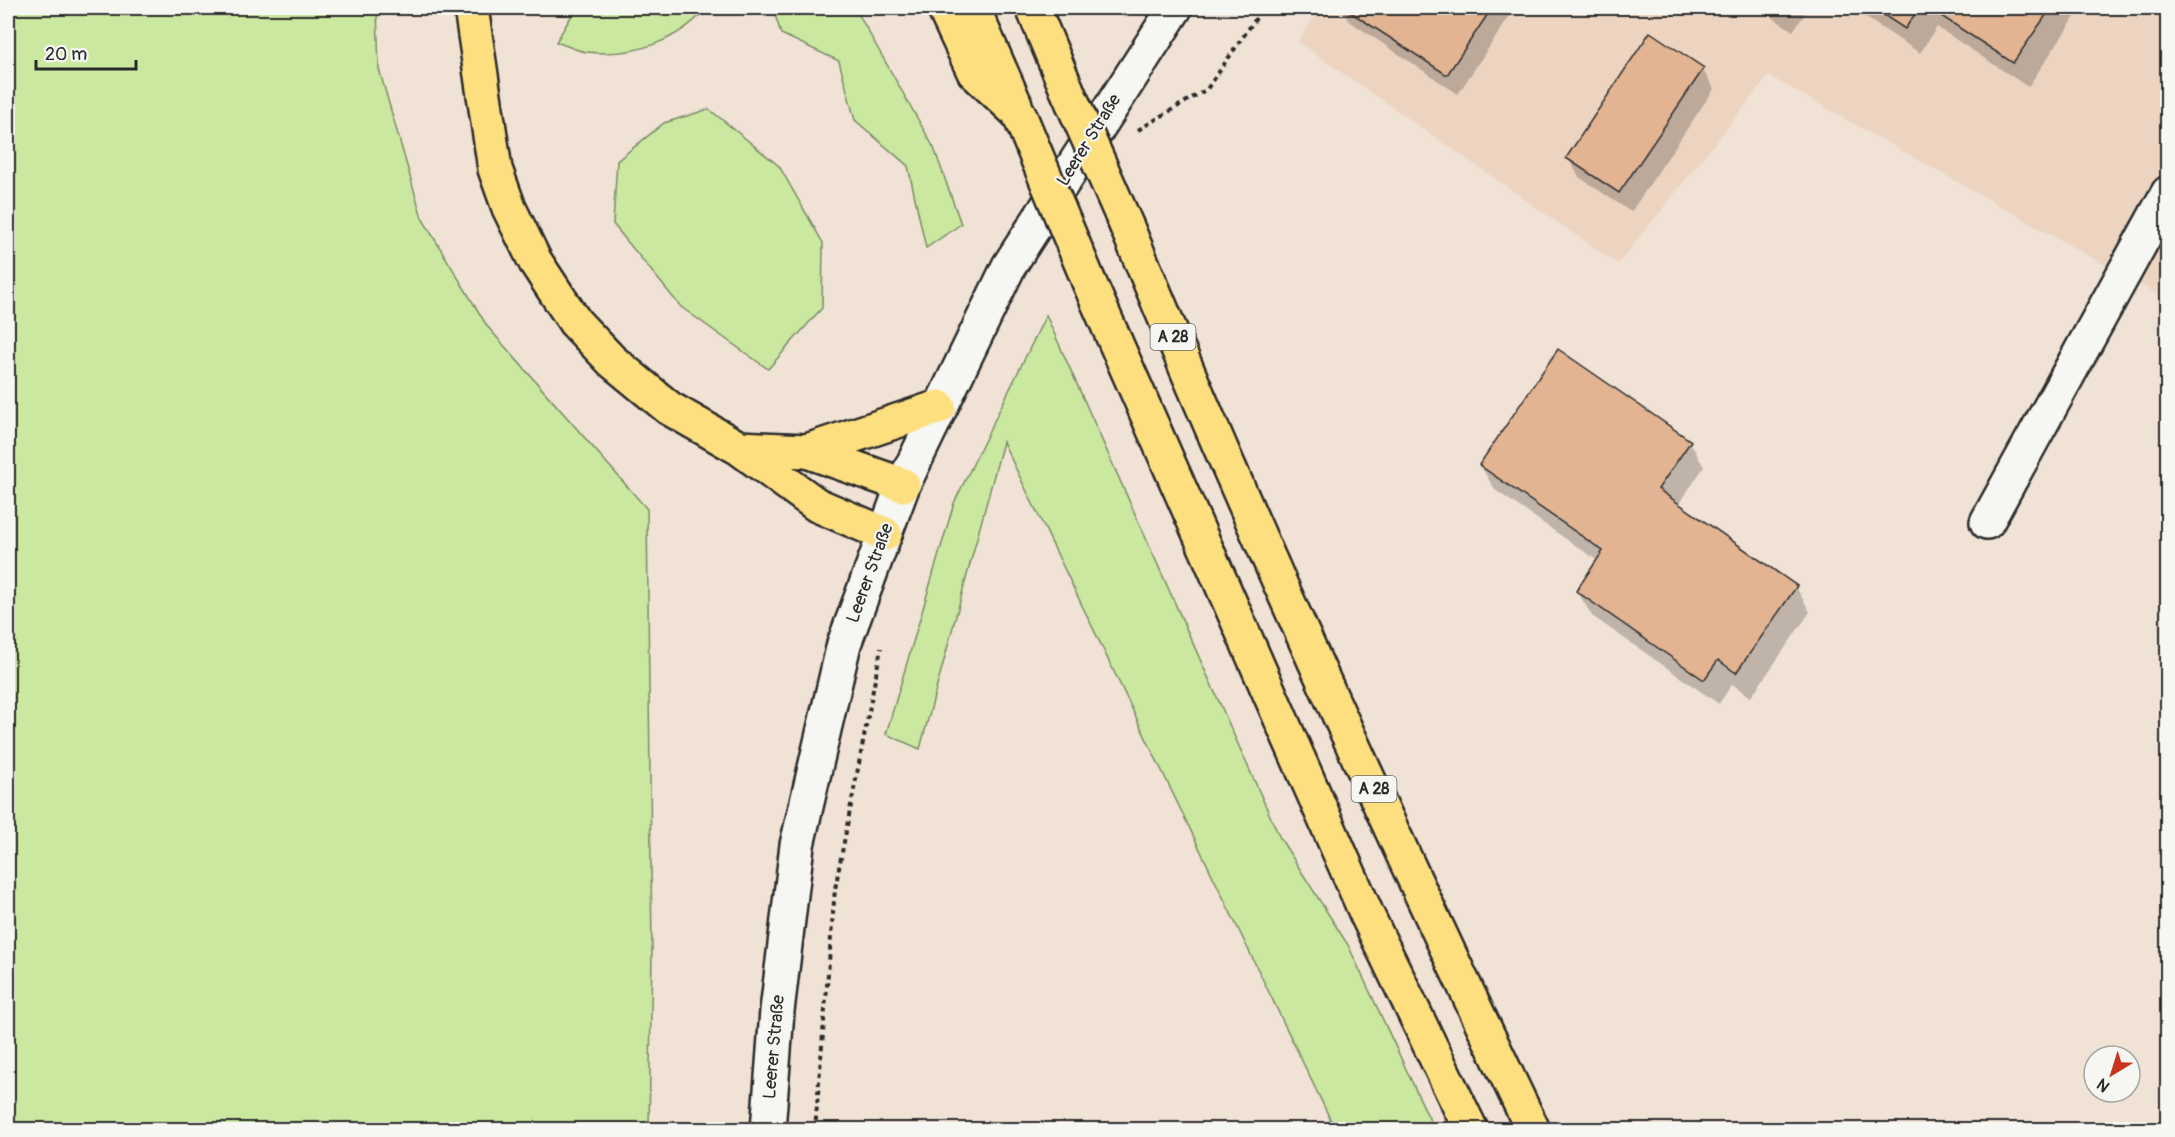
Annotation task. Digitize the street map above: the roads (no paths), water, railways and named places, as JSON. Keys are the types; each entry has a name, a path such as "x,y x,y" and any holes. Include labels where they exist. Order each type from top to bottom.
{"highway":[{"path":"471,8 495,169 509,208 535,261 575,322 612,361 669,408 739,448 817,506 885,534"},
{"path":"482,80 496,8"},
{"path":"944,8 974,72 1019,114"},
{"path":"973,8 1089,282 1362,904 1471,1130"},
{"name":"A 28","path":"1033,8 1218,447 1464,986 1533,1130"},
{"path":"807,451 939,407"},
{"path":"739,448 807,451 903,485"}],"main road":[{"name":"Leerer Straße","path":"768,1130 777,1011 797,845 844,644 903,485 1009,266 1175,8"},
{"path":"1987,522 2168,193"}]}
